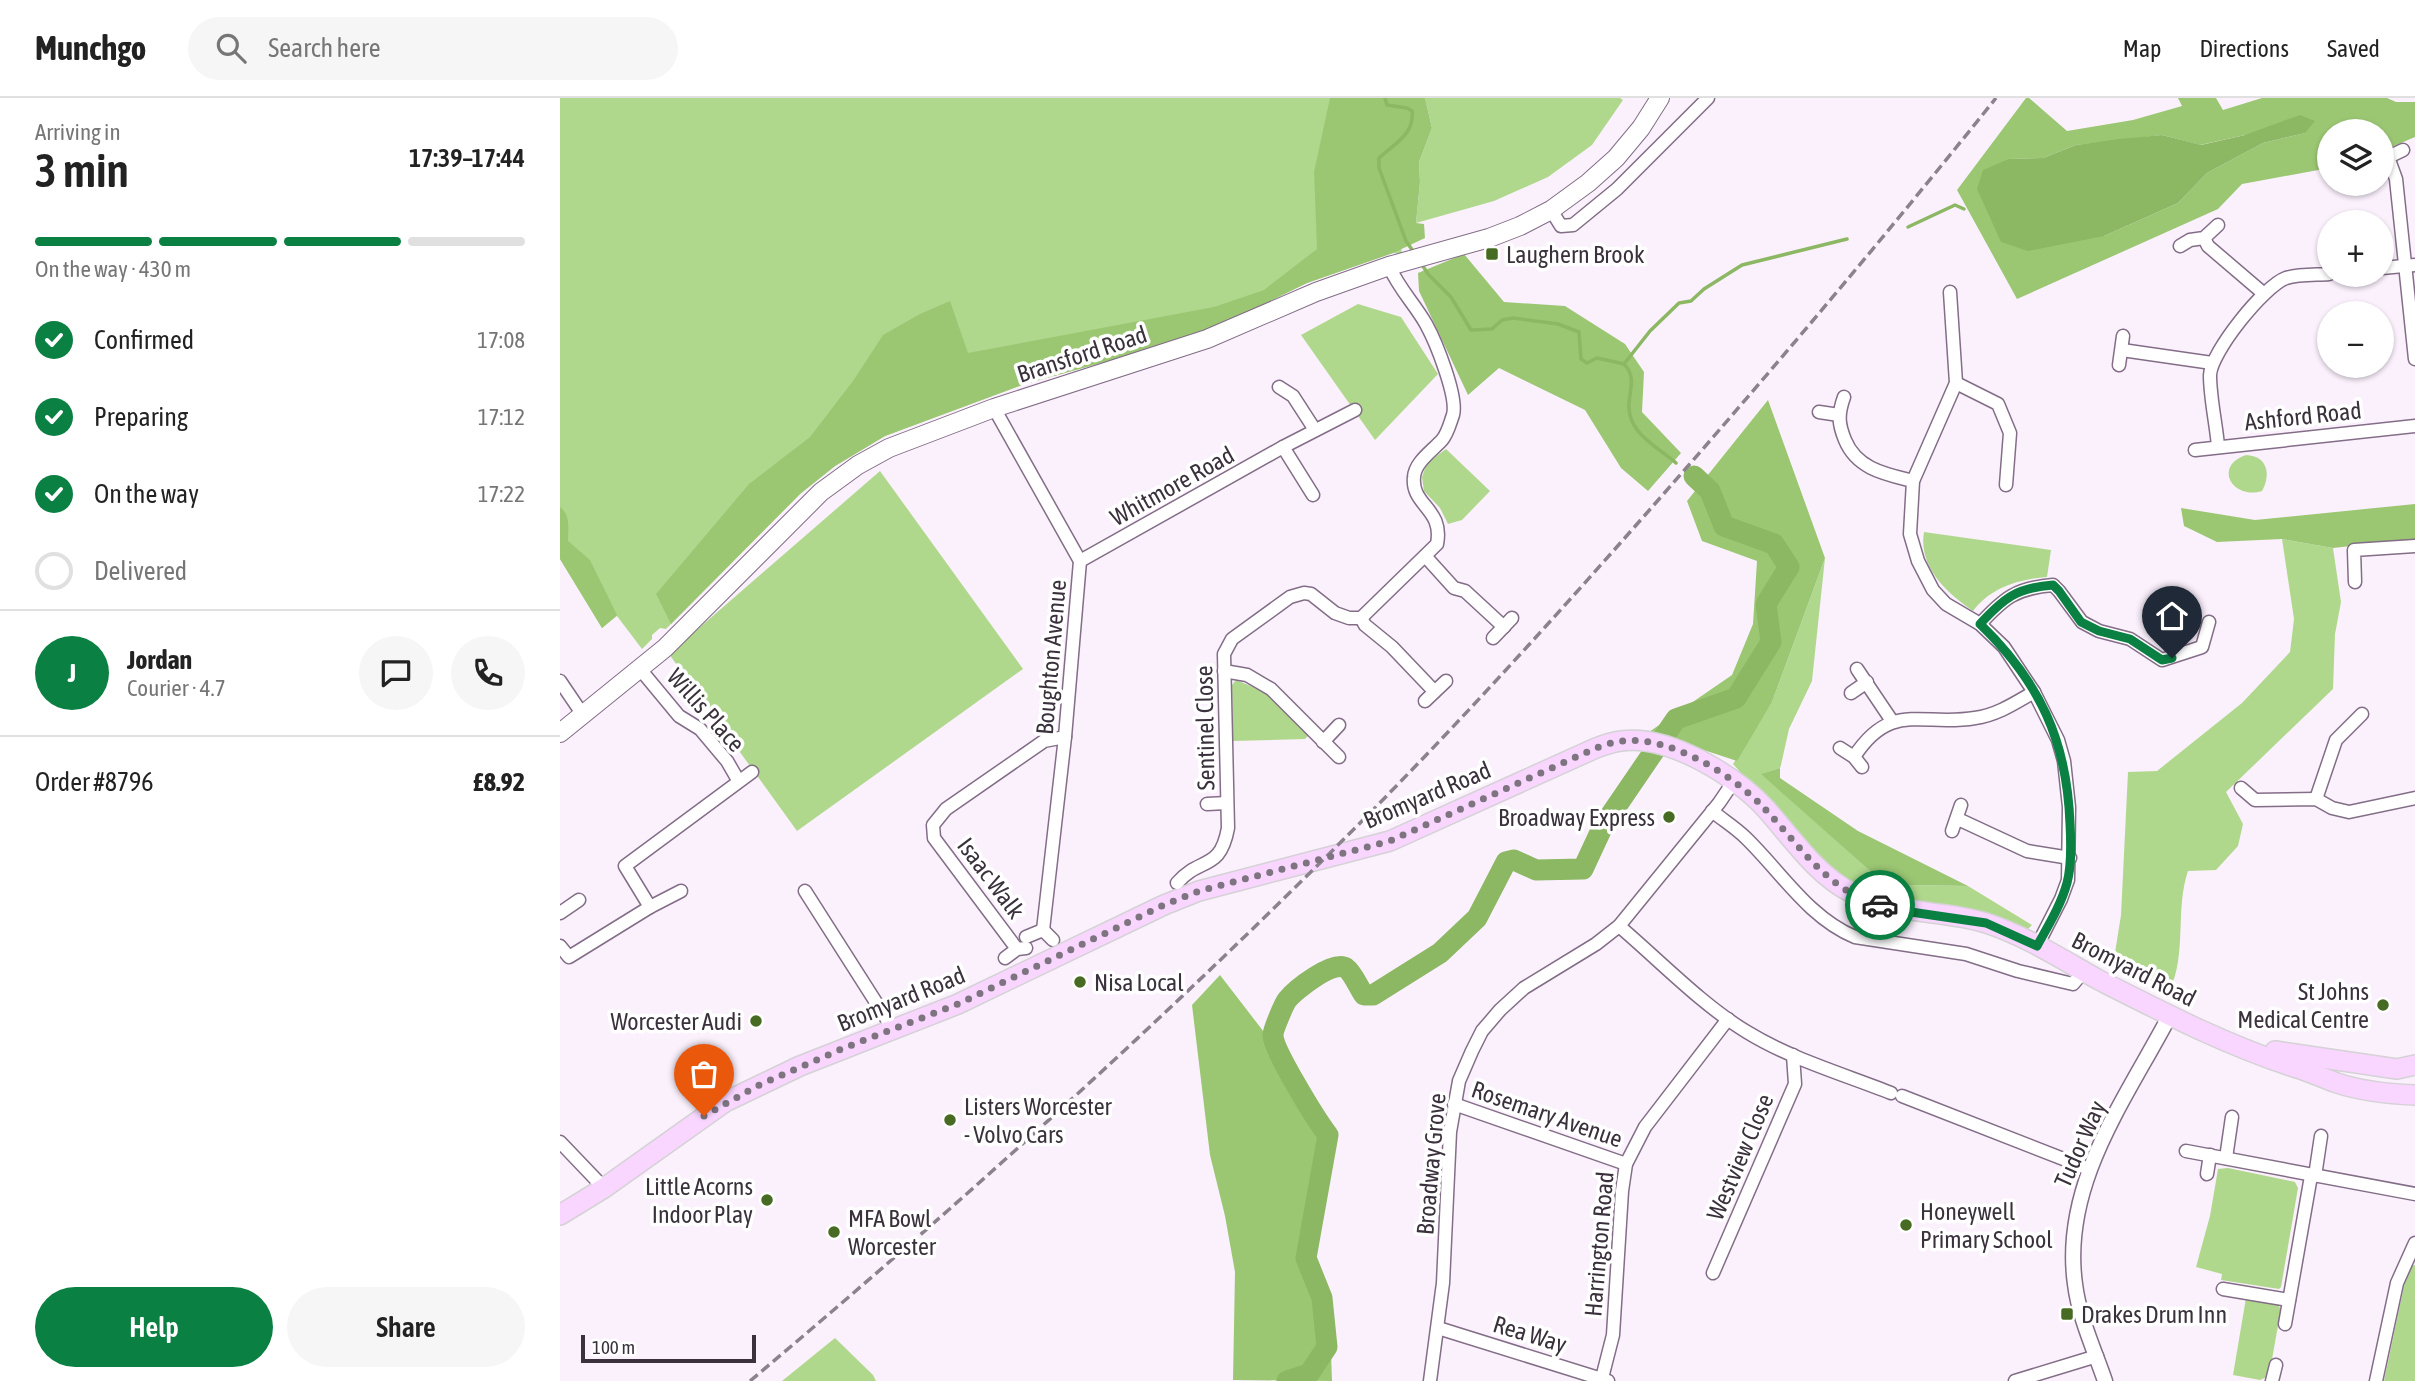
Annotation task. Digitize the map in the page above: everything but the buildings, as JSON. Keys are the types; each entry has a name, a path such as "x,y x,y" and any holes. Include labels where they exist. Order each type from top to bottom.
{"main road":[{"name":"Bransford Road","path":"560,733 665,648 821,492 858,465 889,448 994,408 1207,339 1316,292 1396,264 1520,226 1551,210 1616,158 1642,128 1660,98"},
{"name":"Bromyard Road","path":"560,1214 604,1188 725,1102 800,1066 958,1004 1177,891 1199,891 1390,841 1596,748 1622,741 1645,741 1676,749 1734,781 1763,806 1830,879 1873,903 1904,911 1986,923 2226,1042 2340,1084 2415,1095"},
{"path":"2226,1042 2397,1069 2415,1065"},
{"name":"Bromyard Road","path":"2298,1068 2415,1084"}],"street":[{"path":"1551,210 1561,226 1573,225 1617,189 1708,98"},
{"path":"2394,154 2403,150"},
{"path":"2394,175 2411,265 2415,359"},
{"path":"2180,247 2190,240 2204,238 2218,225"},
{"path":"2204,238 2208,246 2263,293"},
{"path":"1396,264 1396,285 1427,325 1454,394 1454,411 1444,438 1417,467 1414,474 1415,493 1437,522 1437,544 1361,618 1364,625 1392,647 1429,696 1446,681"},
{"path":"2218,446 2210,375 2217,353 2263,293 2287,278 2317,275"},
{"path":"1950,292 1956,383 1913,481 1910,534 1918,561 1933,590 1946,604 1980,624 2004,647 2051,723 2064,761 2069,807 2068,880 2061,900 2037,946"},
{"path":"2119,365 2122,343 2212,363"},
{"path":"1956,383 1998,404 2010,433 2006,485"},
{"path":"1279,387 1293,396 1315,430"},
{"path":"1844,397 1839,424 1849,449 1868,468 1913,481"},
{"name":"Boughton Avenue","path":"994,408 1080,561 1065,737 1043,930"},
{"name":"Whitmore Road","path":"1080,561 1283,447 1355,411"},
{"path":"1819,412 1839,415"},
{"name":"Ashford Road","path":"2195,450 2415,425"},
{"path":"1283,447 1313,495"},
{"path":"2355,582 2354,550 2415,545"},
{"path":"1426,557 1454,588 1465,591 1508,622 1493,638"},
{"path":"1980,624 2001,601 2024,590 2053,585 2081,622 2099,631 2130,639 2162,660 2202,647 2209,621"},
{"name":"Sentinel Close","path":"1177,891 1191,871 1217,856 1224,846 1228,828 1224,654 1231,639 1290,597 1304,593 1311,594 1335,613 1349,618 1361,618"},
{"name":"Willis Place","path":"640,668 679,716 700,729 727,761 738,780"},
{"path":"1857,669 1892,722"},
{"path":"1224,671 1247,675 1271,689 1339,757"},
{"path":"560,681 583,715"},
{"path":"1851,693 1867,682"},
{"path":"1840,748 1858,762 1866,738 1892,722 1974,719 2003,710 2034,692"},
{"path":"2316,799 2336,740 2362,714"},
{"path":"1323,742 1339,725"},
{"name":"Isaac Walk","path":"1005,958 1023,945 934,838 933,825 946,809 1044,741 1065,737"},
{"name":"Willis Place","path":"650,907 625,866 751,772"},
{"name":"Broadway Grove","path":"1430,1381 1443,1283 1450,1132 1454,1104 1459,1081 1482,1031 1524,988 1596,944 1619,926 1734,781"},
{"path":"2241,788 2255,800 2316,799 2332,808 2349,812 2415,798"},
{"name":"Sentinel Close","path":"1208,804 1227,803"},
{"path":"1961,805 1955,825 2027,851 2070,858"},
{"path":"1712,811 1745,836 1799,896 1839,930 1855,937 1966,954 2018,971 2073,984 2084,971"},
{"path":"560,946 564,960 681,891"},
{"path":"805,891 892,1029"},
{"path":"560,913 579,900"},
{"path":"1619,926 1749,1034 1793,1055 2089,1168"},
{"path":"1023,945 1043,930 1053,940"},
{"name":"Tudor Way","path":"2105,1381 2083,1319 2075,1284 2073,1230 2079,1198 2089,1168 2170,1015"},
{"name":"Harrington Road","path":"1605,1379 1613,1335 1626,1164 1645,1127 1728,1019"},
{"name":"Westview Close","path":"1713,1273 1795,1084 1793,1055"},
{"name":"Rosemary Avenue","path":"1454,1104 1626,1164"},
{"path":"2226,1158 2232,1117"},
{"path":"2285,1324 2321,1136"},
{"path":"560,1142 604,1188"},
{"path":"2186,1151 2415,1194"},
{"path":"2207,1174 2210,1155"},
{"path":"2376,1381 2396,1283 2414,1251"},
{"path":"2223,1289 2289,1300"},
{"name":"Rea Way","path":"1438,1328 1605,1379"},
{"path":"2015,1381 2096,1356"},
{"path":"2272,1381 2276,1365"}],"shaded area":[{"path":"560,98 1379,98 1402,254 1393,253 1307,283 1162,346 1025,384 885,436 835,466 800,494 666,629 660,628 652,635 652,639 642,649 617,616 602,628 560,559"},
{"path":"1330,98 1425,98 1432,128 1419,162 1416,223 1424,224 1425,238 1393,253 1307,283 1228,322 1162,346 1025,384 885,436 835,466 800,494 671,624 656,594 749,484 810,437 853,381 883,335 950,301 968,353 1214,307 1264,290 1317,249 1314,172"},
{"path":"1425,98 1623,100 1592,145 1548,177 1494,201 1416,223 1419,162 1432,128"},
{"path":"2026,98 2067,131 2133,120 2182,106 2178,98 2216,98 2223,110 2262,98 2387,98 2396,102 2415,102 2415,137 2394,146 2394,119 2317,119 2317,170 2242,184 2218,209 2017,299 1957,190","holes":["2305,133 2263,143 2207,173 2178,203 2104,236 2009,159 2043,158 2076,145 2162,135 2200,145 2245,135"]},
{"path":"2300,115 2315,121 2305,133 2263,143 2207,173 2178,203 2104,236 2028,251 2001,242 1977,189 1983,170 2009,159 2043,158 2076,145 2162,135 2201,145 2245,135"},
{"path":"1464,254 1504,302 1565,306 1625,344 1644,372 1642,412 1681,453 1648,491 1621,468 1585,410 1499,368 1468,395 1419,291 1418,273"},
{"path":"1358,304 1401,317 1438,374 1375,440 1301,335"},
{"path":"1768,400 1825,558 1772,702 1737,761 1649,732 1732,675 1753,624 1757,561 1702,541 1687,501"},
{"path":"1446,449 1490,491 1462,520 1448,524 1440,508 1424,491 1422,477 1427,463"},
{"path":"2246,455 2259,459 2266,467 2262,491 2242,491 2230,480 2230,467"},
{"path":"880,471 1023,669 797,831 669,654"},
{"path":"2415,504 2415,539 2333,548 2282,539 2217,542 2184,526 2181,508 2255,520"},
{"path":"560,507 567,518 568,541 590,560 617,615 602,628 560,559"},
{"path":"1924,532 2051,550 2047,577 2006,586 1988,596 1973,611 1936,578 1925,557"},
{"path":"2282,539 2333,548 2341,602 2335,634 2333,689 2226,792 2243,824 2238,846 2216,870 2188,871 2182,900 2178,961 2170,990 2131,972 2114,959 2121,915 2128,772 2157,771 2242,703 2290,652 2294,619"},
{"path":"1825,558 1812,681 1789,729 1780,768 1762,774 1871,872 1907,885 1968,886 2032,925 2026,931 1892,903 1851,887 1817,858 1733,764 1772,702"},
{"path":"1236,680 1263,691 1309,735 1305,739 1233,741 1232,685"},
{"path":"1780,768 1780,778 1858,831 1968,886 1907,885 1871,872 1761,774"},
{"path":"1220,975 1277,1049 1316,1120 1328,1135 1306,1258 1329,1295 1332,1381 1233,1380 1235,1272 1210,1155 1192,1005"},
{"path":"2228,1168 2295,1182 2298,1188 2279,1289 2221,1280 2222,1274 2196,1267 2210,1216 2218,1169"},
{"path":"2415,1265 2415,1381 2384,1381 2408,1267"},
{"path":"2246,1298 2277,1304 2281,1309 2269,1376 2260,1380 2233,1375"},
{"path":"835,1338 876,1381 782,1381"}],"waterway":[{"name":"Laughern Brook","path":"1385,98 1387,105 1412,111 1407,132 1379,158 1379,168 1406,241 1415,254"},
{"path":"1908,227 1955,205 1964,209"},
{"path":"1624,364 1650,331 1679,303 1691,301 1704,289 1742,265 1847,239"},
{"name":"Laughern Brook","path":"1421,263 1451,297 1471,330 1492,329 1502,320 1513,318 1558,324 1579,332 1581,359 1587,363 1597,358 1624,364 1631,377 1629,413 1635,427 1645,439 1676,463"},
{"name":"Laughern Brook","path":"1287,1381 1309,1374 1327,1347 1322,1298 1306,1258 1328,1135 1296,1085 1275,1043 1273,1032 1281,1012 1287,1000 1298,990 1333,968 1346,968 1364,995 1373,995 1440,953 1477,918 1506,862 1514,860 1536,870 1583,869 1603,826 1676,719 1736,698 1771,642 1766,604 1789,567 1774,544 1724,526 1710,491 1694,476"}],"railway":[{"path":"750,1381 980,1182 1129,1046 1276,906 1388,794 1545,627 1703,449 1872,250 1996,98"}],"way so far":[{"path":"704,1116 725,1102 800,1066 958,1004 1164,905 1199,891 1390,841 1596,748 1622,741 1645,741 1676,749 1734,781 1763,806 1830,879 1849,892 1880,905"}],"place":[{"name":"Laughern Brook","path":"1492,254"},
{"name":"Broadway Express","path":"1669,817"},
{"name":"Nisa Local","path":"1080,982"},
{"name":"St Johns Medical Centre","path":"2383,1005"},
{"name":"Worcester Audi","path":"756,1021"},
{"name":"Listers Worcester - Volvo Cars","path":"950,1120"},
{"name":"Little Acorns Indoor Play","path":"767,1200"},
{"name":"Honeywell Primary School","path":"1906,1225"},
{"name":"MFA Bowl Worcester","path":"834,1232"},
{"name":"Drakes Drum Inn","path":"2067,1314"}],"route":[{"path":"1880,905 1986,923 2037,946 2061,900 2068,880 2070,858 2069,807 2064,761 2051,723 2034,692 2004,647 1980,624 2001,601 2024,590 2053,585 2081,622 2099,631 2130,639 2162,660 2172,658"}]}
